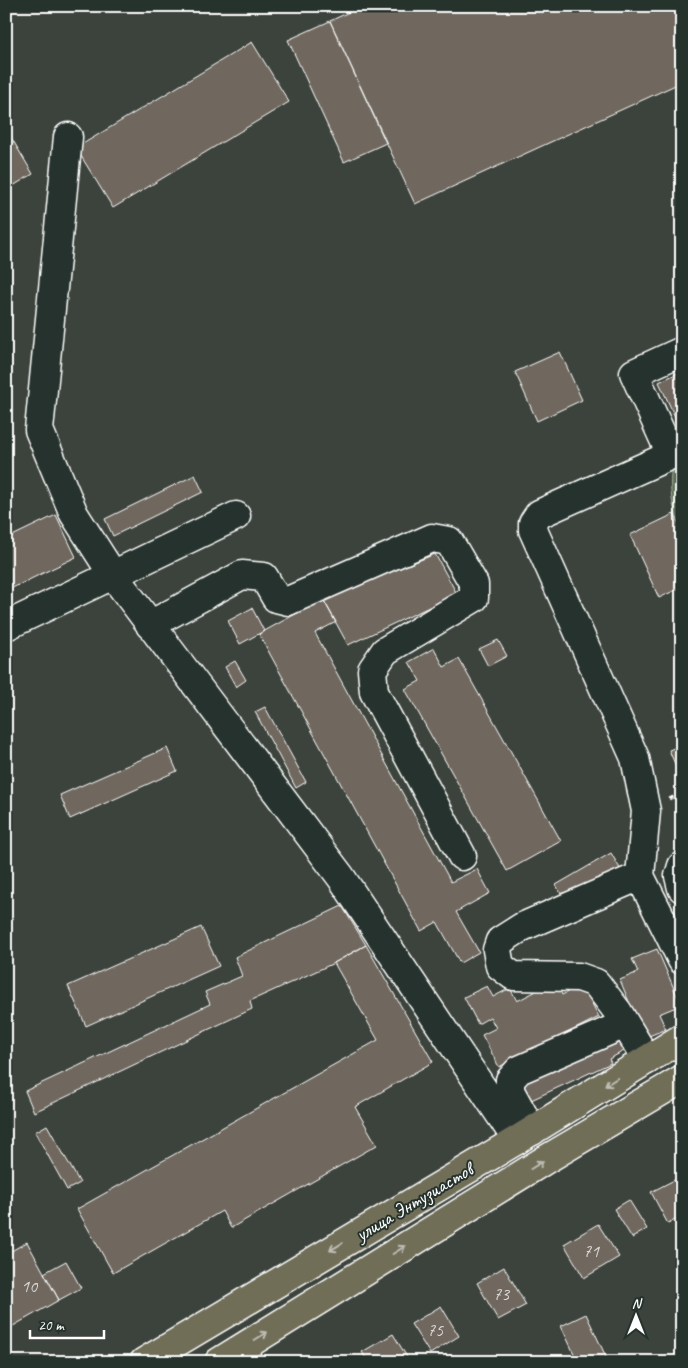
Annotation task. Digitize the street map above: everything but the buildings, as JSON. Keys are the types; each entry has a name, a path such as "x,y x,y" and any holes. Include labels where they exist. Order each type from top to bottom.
{"main road":[{"name":"улица Энтузиастов","path":"144,1362 524,1136 682,1038"},
{"name":"улица Энтузиастов","path":"219,1362 545,1160 682,1079"}],"lane":[{"path":"68,136 39,430 74,514 113,575 341,877 524,1136"},
{"path":"682,351 634,373 677,452 539,514 533,523 533,530 635,758 646,811 640,876 682,960"},
{"path":"6,626 236,516"},
{"path":"150,625 242,575 264,577 276,598 288,601 432,538 449,541 474,584 474,598 385,651 372,670 374,692 462,856"},
{"path":"682,866 679,876 682,888"},
{"path":"640,876 522,928 500,940 497,950 500,966 513,976 579,977 596,984 625,1024 647,1060"},
{"path":"524,1136 510,1091 510,1080 519,1070 625,1024"}],"green space":[{"path":"681,430 682,530 671,492 674,456"}]}
